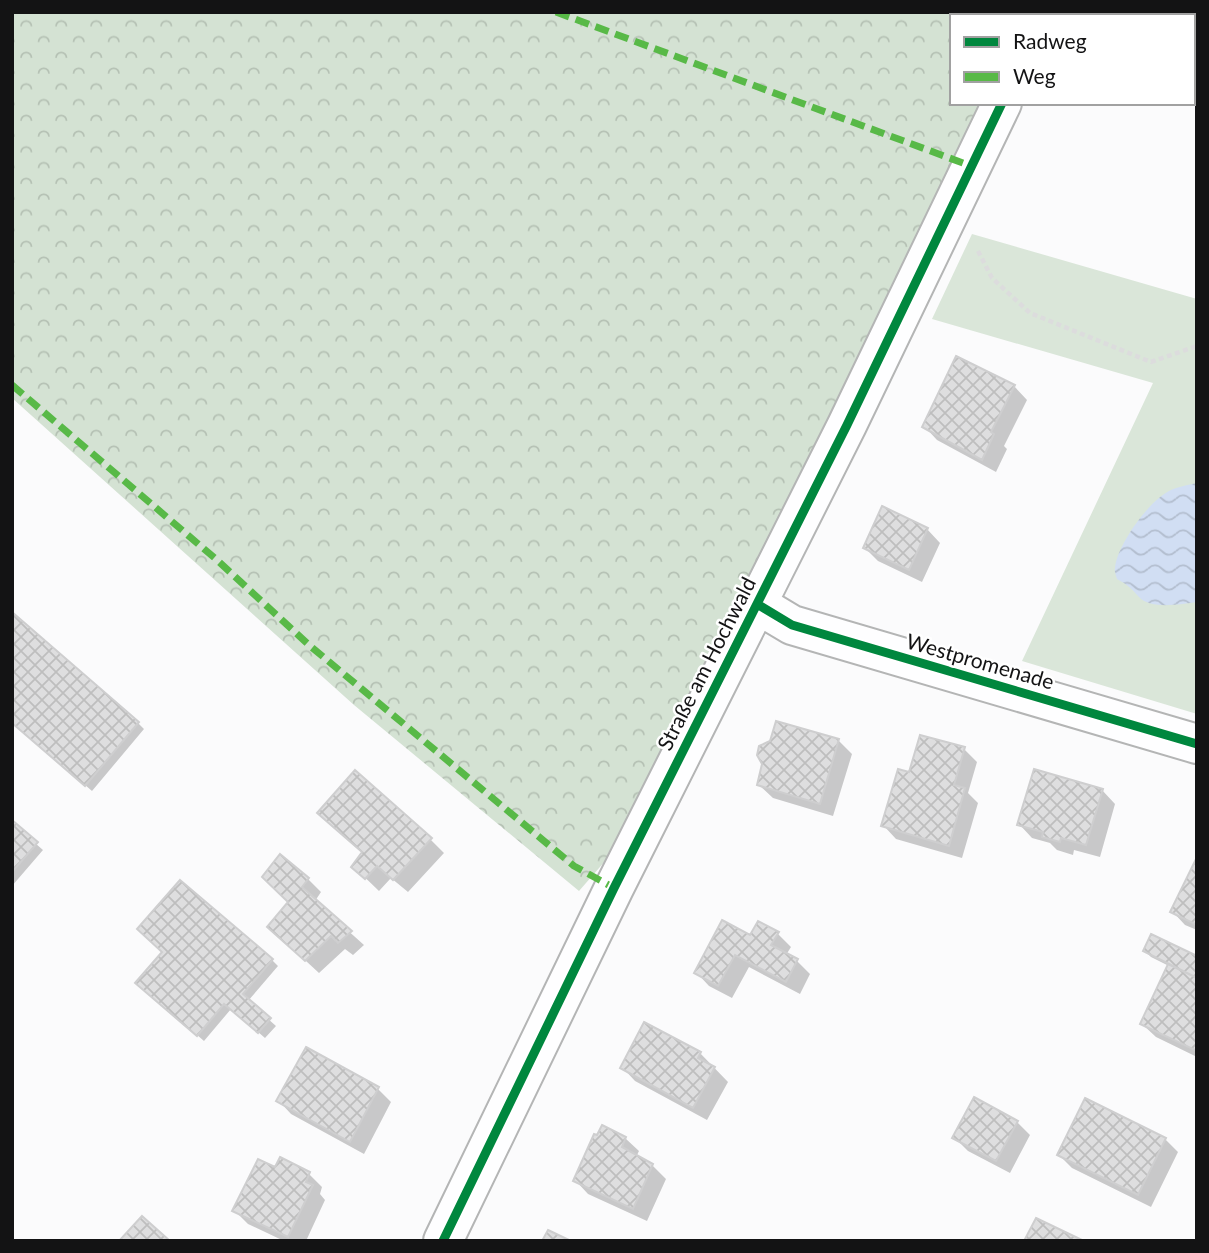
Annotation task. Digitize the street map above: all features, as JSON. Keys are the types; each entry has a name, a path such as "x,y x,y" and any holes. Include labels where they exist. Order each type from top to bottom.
{"street":[{"name":"Straße am Hochwald","path":"443,1241 614,888 847,425 1001,105"},
{"name":"Westpromenade","path":"757,604 792,625 1197,744"}],"path":[{"path":"942,227 975,245 992,278 1030,313 1152,362 1197,346"}],"green space":[{"path":"12,12 1026,12 950,14 950,105 981,105 620,844 579,891 354,705 12,398"},
{"path":"972,234 1197,299 1197,714 1022,661 1153,383 932,319"}],"water":[{"path":"1197,483 1197,602 1151,604 1117,579 1117,558 1128,536 1152,504 1175,488"}],"building":[{"path":"1167,12 1170,14 1126,14"},
{"path":"956,356 1015,385 991,432 994,434 982,460 922,427"},
{"path":"882,506 928,528 909,570 863,548"},
{"path":"12,612 139,722 85,786 12,723"},
{"path":"776,721 839,739 820,804 757,785 762,764 757,755 759,746 770,741"},
{"path":"920,735 965,747 954,785 965,788 949,846 881,826 898,769 909,772"},
{"path":"1034,769 1103,789 1086,845 1061,838 1060,842 1042,837 1043,832 1017,825"},
{"path":"355,770 432,838 393,880 377,866 365,879 351,867 362,852 317,813"},
{"path":"12,820 38,842 12,872"},
{"path":"280,854 309,878 302,887 352,931 338,943 331,936 305,961 267,927 288,902 262,877"},
{"path":"1197,857 1197,925 1170,912"},
{"path":"180,880 273,959 243,994 271,1018 258,1033 224,1004 197,1036 135,983 162,952 137,929"},
{"path":"722,920 750,935 758,921 779,932 771,945 798,959 786,982 735,955 718,986 694,973"},
{"path":"1151,934 1197,956 1197,978 1143,951"},
{"path":"1168,964 1197,978 1197,1051 1140,1024"},
{"path":"644,1022 701,1052 698,1058 715,1067 693,1108 620,1068"},
{"path":"306,1047 379,1087 350,1142 276,1101"},
{"path":"974,1097 1018,1121 996,1161 952,1138"},
{"path":"1085,1098 1166,1138 1138,1195 1057,1155"},
{"path":"602,1125 626,1137 622,1147 653,1164 633,1209 573,1181 594,1134 597,1135"},
{"path":"280,1157 310,1172 306,1182 313,1185 288,1237 232,1211 258,1159 275,1167"},
{"path":"142,1216 170,1241 119,1241"},
{"path":"1036,1218 1084,1241 1024,1241"},
{"path":"548,1230 571,1241 542,1241"}],"marked path":[{"path":"556,12 971,166"},
{"path":"12,385 217,560 309,645 574,866 614,888"}],"cycle path":[{"path":"443,1241 614,888 847,425 1001,105"},
{"path":"757,604 792,625 1197,744"}]}
